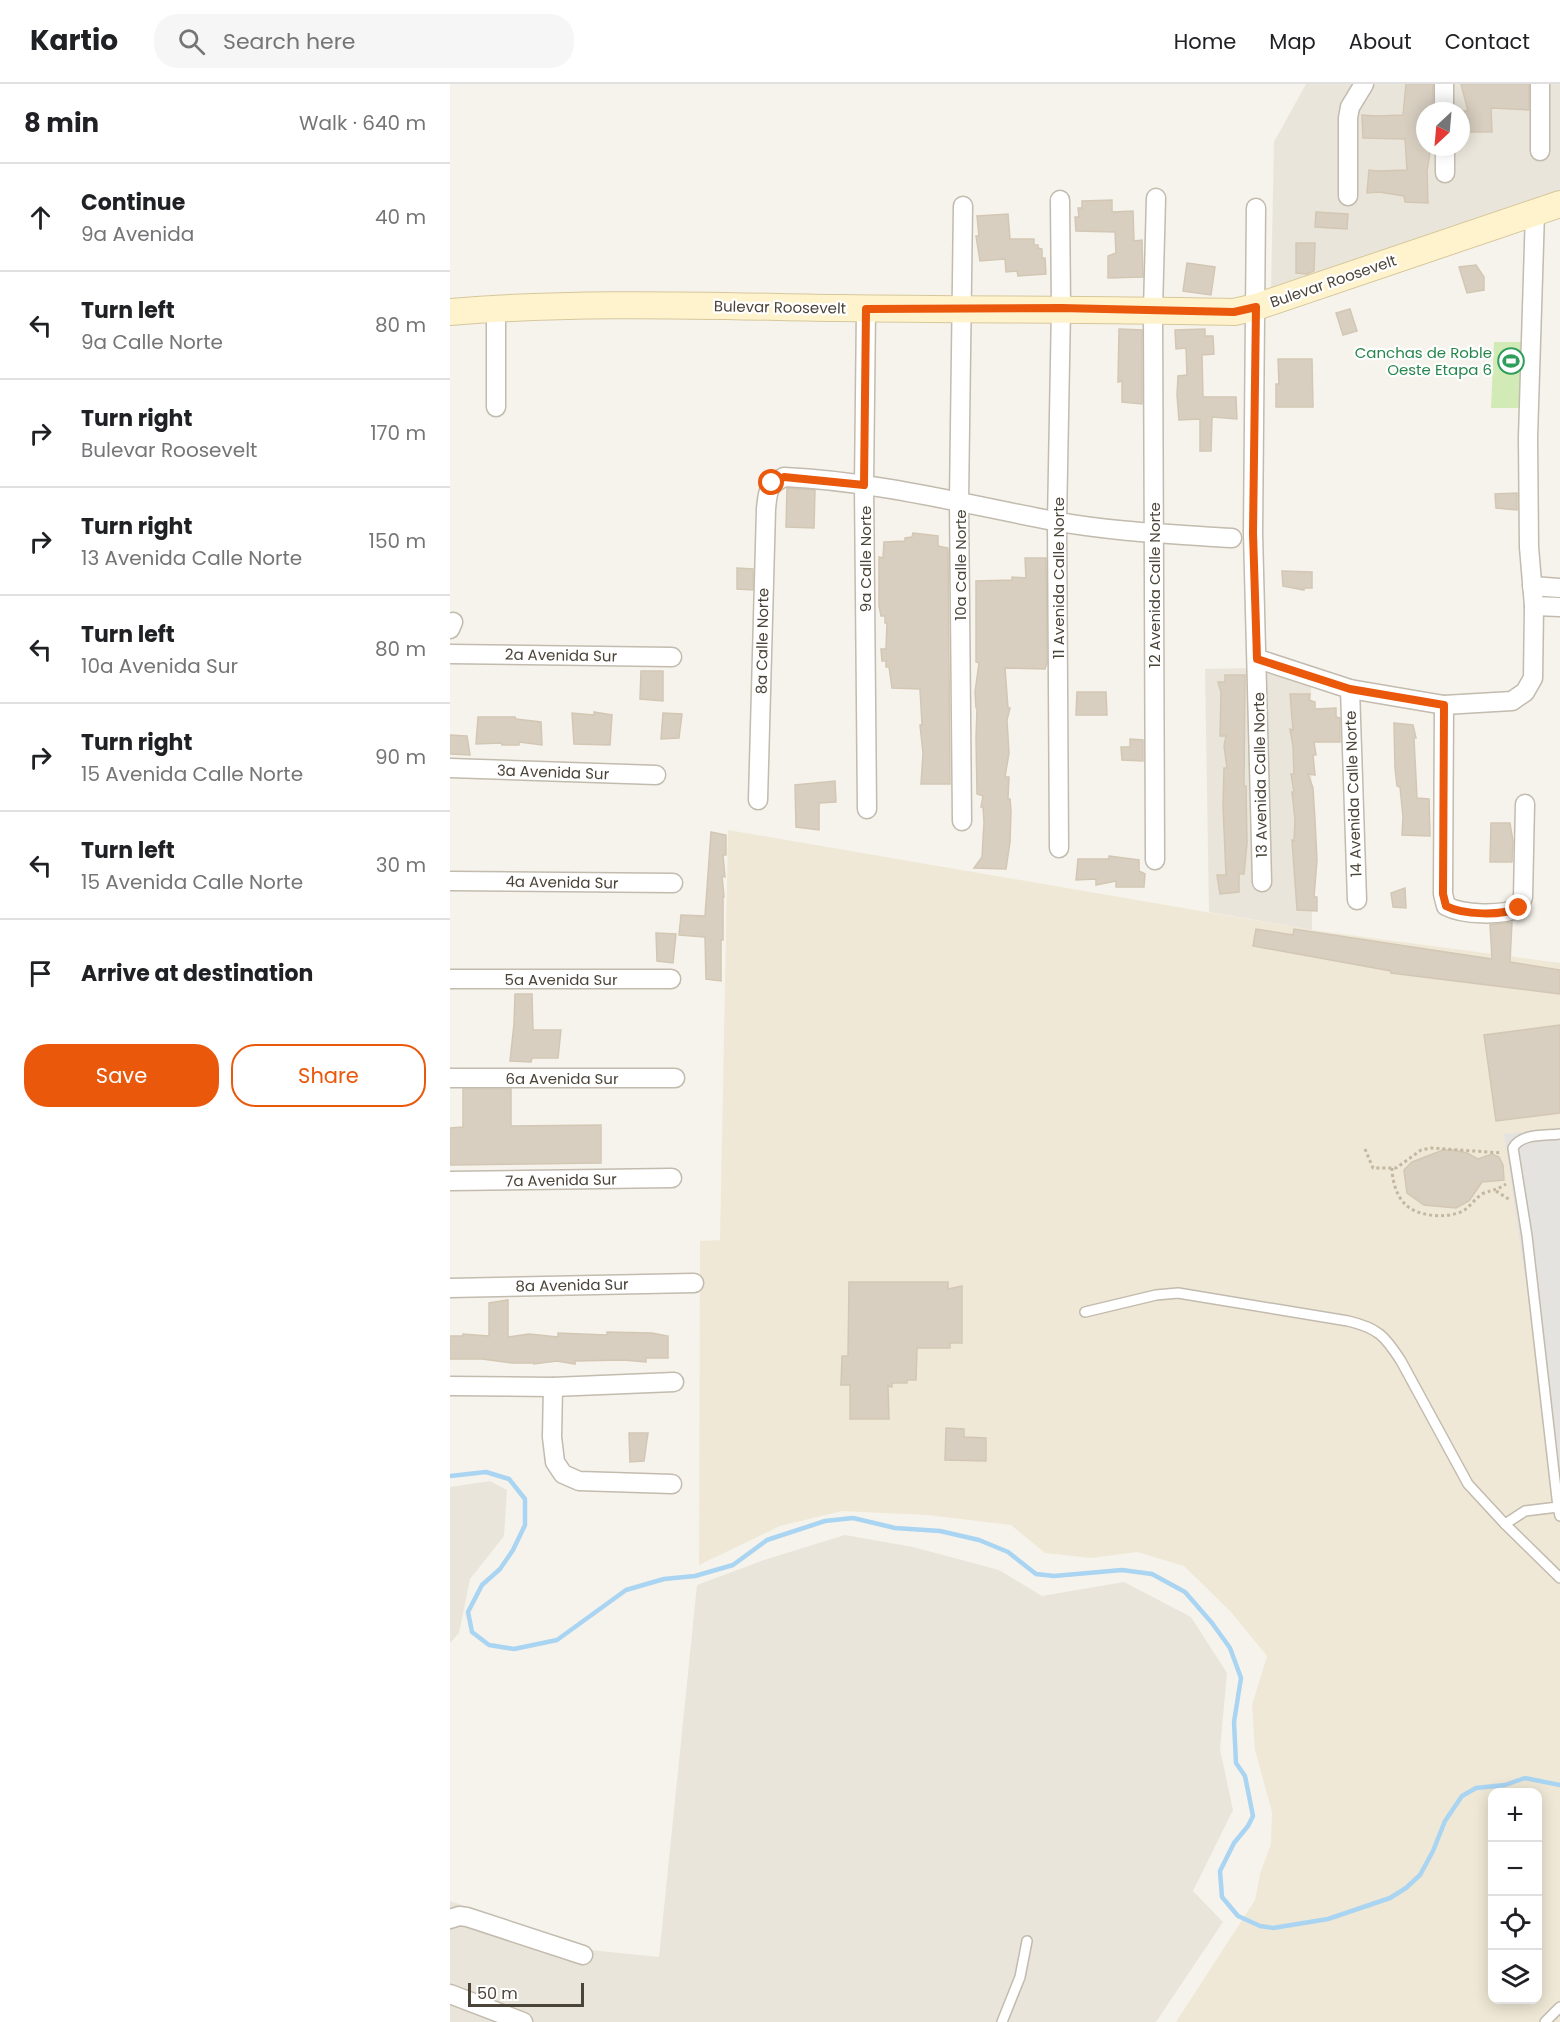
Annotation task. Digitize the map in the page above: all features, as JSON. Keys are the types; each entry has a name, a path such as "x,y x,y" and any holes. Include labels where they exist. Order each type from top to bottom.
{"main road":[{"name":"Bulevar Roosevelt","path":"450,312 496,308 605,305 866,309 1061,308 1234,312 1256,307 1560,204"}],"street":[{"path":"1348,196 1348,118 1350,107 1364,84"},
{"path":"1444,84 1444,102"},
{"path":"1540,84 1540,151"},
{"path":"1445,156 1445,173"},
{"name":"12 Avenida Calle Norte","path":"1155,860 1153,310 1156,198"},
{"name":"11 Avenida Calle Norte","path":"1059,848 1057,522 1061,308 1060,200"},
{"name":"10a Calle Norte","path":"962,821 959,501 963,206"},
{"name":"13 Avenida Calle Norte","path":"1256,208 1253,533 1262,882"},
{"path":"1257,659 1350,689 1444,705 1512,701 1525,692 1533,678 1534,606 1528,547 1528,437 1535,212"},
{"path":"496,308 496,407"},
{"name":"9a Calle Norte","path":"866,309 864,485 867,809"},
{"name":"8a Calle Norte","path":"758,800 765,509 769,489 772,483 784,477 864,485"},
{"path":"864,485 959,501 1057,522 1153,533 1232,538"},
{"path":"1532,586 1560,588"},
{"path":"1534,606 1560,607"},
{"name":"2a Avenida Sur","path":"450,654 672,657"},
{"name":"14 Avenida Calle Norte","path":"1350,689 1357,900"},
{"path":"1444,705 1443,894 1446,906 1458,912 1509,913 1519,908 1523,897 1525,804"},
{"name":"3a Avenida Sur","path":"450,768 656,775"},
{"name":"4a Avenida Sur","path":"450,881 674,883"},
{"name":"5a Avenida Sur","path":"450,979 671,979"},
{"name":"6a Avenida Sur","path":"450,1078 675,1078"},
{"name":"7a Avenida Sur","path":"450,1181 672,1178"},
{"name":"8a Avenida Sur","path":"450,1288 694,1282"},
{"path":"450,1386 553,1387 675,1382"},
{"path":"553,1387 552,1437 555,1462 563,1474 579,1480 672,1484"},
{"path":"450,1919 459,1916 467,1917 583,1955"},
{"path":"450,1994 523,2022"}],"lane":[{"path":"1504,1524 1525,1511 1559,1511 1527,1236 1513,1148 1516,1142 1524,1138 1560,1134"},
{"path":"1085,1312 1156,1294 1178,1293 1348,1321 1379,1331 1401,1361 1468,1484 1504,1524 1558,1576"},
{"path":"1558,1576 1560,1562"},
{"path":"1002,2022 1020,1977 1027,1941"},
{"path":"1545,2022 1560,2007"}],"path":[{"path":"1365,1149 1373,1168 1396,1168 1421,1150 1431,1148 1504,1153"},
{"path":"1392,1168 1398,1194 1404,1204 1415,1211 1444,1216 1462,1211 1483,1193 1496,1191 1511,1181"},
{"path":"1496,1191 1514,1203"}],"shaded area":[{"path":"1306,84 1560,84 1560,190 1271,291 1274,142"},
{"path":"1251,668 1311,681 1312,930 1209,912 1205,669"},
{"path":"728,830 1312,930 1560,963 1560,2022 1176,2022 1255,1900 1260,1874 1271,1844 1272,1812 1255,1750 1252,1705 1267,1656 1231,1612 1184,1566 1137,1552 1091,1558 1045,1553 1011,1525 927,1515 842,1511 780,1526 699,1565 700,1241 720,1240"},
{"path":"1560,1128 1560,1516 1504,1134"},
{"path":"490,1481 507,1490 504,1536 470,1579 459,1633 450,1643 450,1487"},
{"path":"845,1535 913,1547 999,1570 1042,1596 1124,1582 1191,1617 1227,1673 1220,1749 1233,1810 1193,1891 1223,1922 1156,2022 450,2022 450,1901 547,1935 574,1941 590,1950 659,1957 697,1585 764,1560"}],"green space":[{"name":"Canchas de Roble Oeste Etapa 6","path":"1494,342 1530,342 1523,408 1491,408"}],"building":[{"path":"1406,84 1433,84 1432,102 1416,102 1416,156 1430,156 1427,171 1428,203 1405,202 1404,196 1379,192 1367,193 1369,170 1407,170 1405,139 1363,138 1362,115 1403,115"},
{"path":"1461,84 1529,84 1529,110 1491,108 1492,132 1470,132 1470,102 1466,102"},
{"path":"1112,200 1112,212 1133,211 1134,241 1142,240 1143,277 1108,278 1108,256 1116,253 1115,232 1076,231 1075,217 1079,217 1078,208 1082,208 1082,201"},
{"path":"1316,212 1348,214 1347,229 1315,227"},
{"path":"1008,214 1010,239 1034,239 1034,245 1042,249 1046,274 1018,276 1017,271 1006,272 1005,259 980,261 976,236 979,236 977,216"},
{"path":"1296,243 1315,243 1314,271 1307,274 1296,273"},
{"path":"1187,263 1215,267 1211,295 1183,291"},
{"path":"1476,265 1484,277 1484,290 1467,293 1459,267"},
{"path":"1350,309 1357,331 1343,335 1336,313"},
{"path":"1119,329 1142,330 1142,404 1122,402 1122,381 1118,382"},
{"path":"1205,329 1205,336 1213,336 1214,354 1202,355 1203,397 1236,397 1237,419 1212,417 1211,451 1200,451 1200,419 1179,420 1177,395 1178,376 1187,375 1186,348 1176,349 1175,330"},
{"path":"1278,359 1312,359 1313,407 1276,407 1276,384 1279,384"},
{"path":"787,488 815,490 814,528 786,527"},
{"path":"1517,493 1517,510 1496,508 1495,494"},
{"path":"913,533 938,536 938,546 948,548 950,784 921,784 923,753 920,689 892,688 889,667 886,667 886,661 882,661 881,649 886,649 887,623 885,623 885,616 881,616 879,606 879,557 883,558 884,542 905,541 905,538 912,537"},
{"path":"1025,558 1046,558 1047,663 1045,669 1005,668 1008,708 1010,708 1007,720 1009,753 1005,777 1009,777 1008,799 1010,799 1011,811 1006,869 974,868 982,857 984,822 983,807 981,807 983,796 977,794 975,692 979,663 976,662 976,581 1012,580 1012,577 1026,578"},
{"path":"737,568 753,569 753,590 737,589"},
{"path":"1282,571 1312,572 1312,588 1304,588 1304,590 1283,586"},
{"path":"641,671 663,671 663,701 640,699"},
{"path":"1225,675 1245,675 1244,786 1246,786 1247,843 1244,874 1239,874 1239,892 1220,894 1217,875 1226,875 1223,806 1224,768 1227,768 1224,746 1226,736 1220,736 1221,692 1218,682 1225,682"},
{"path":"1077,692 1106,692 1107,715 1076,715"},
{"path":"1290,694 1310,694 1309,700 1315,702 1315,709 1336,708 1336,717 1340,718 1340,742 1314,742 1315,775 1308,774 1313,788 1317,860 1314,897 1317,897 1317,911 1297,910 1292,840 1294,841 1295,820 1291,774 1294,774"},
{"path":"594,712 612,715 610,745 574,744 572,713 594,715"},
{"path":"663,713 682,714 679,738 661,739"},
{"path":"478,717 515,717 541,722 542,745 519,742 519,745 476,744"},
{"path":"1394,723 1413,725 1416,738 1414,738 1417,798 1429,799 1430,836 1402,835 1403,817 1400,787 1397,786 1395,768"},
{"path":"450,735 467,736 470,755 450,754"},
{"path":"1130,739 1143,740 1143,761 1122,760 1121,747 1130,747"},
{"path":"835,781 836,802 819,803 819,830 796,827 795,785"},
{"path":"1491,823 1510,823 1513,841 1512,862 1490,862"},
{"path":"711,832 726,835 726,855 723,855 725,877 722,876 724,897 721,981 706,979 705,937 679,935 681,915 705,916"},
{"path":"1109,856 1139,860 1139,871 1145,874 1144,887 1116,887 1116,881 1096,885 1096,879 1076,880 1078,859 1109,859"},
{"path":"1405,888 1406,908 1393,907 1391,893"},
{"path":"1512,922 1510,962 1560,970 1560,994 1391,973 1391,971 1253,946 1256,929 1293,935 1294,929 1492,959 1490,925"},
{"path":"656,933 676,934 673,963 657,961"},
{"path":"515,994 532,994 533,1030 561,1030 558,1058 532,1058 531,1062 510,1061"},
{"path":"1560,1025 1560,1113 1496,1121 1484,1035"},
{"path":"463,1089 511,1089 511,1126 601,1125 601,1163 450,1165 450,1128 463,1127"},
{"path":"1443,1150 1467,1153 1478,1159 1492,1154 1499,1157 1503,1165 1504,1180 1482,1182 1469,1201 1456,1208 1424,1205 1407,1193 1404,1170 1412,1162"},
{"path":"849,1282 948,1282 948,1289 962,1286 962,1343 950,1343 950,1348 917,1348 916,1380 907,1380 907,1383 892,1383 892,1387 888,1386 889,1419 850,1419 850,1385 841,1385 842,1356 848,1356"},
{"path":"508,1300 508,1337 529,1334 558,1337 558,1333 607,1335 607,1332 652,1333 668,1336 668,1358 646,1358 646,1362 575,1361 575,1364 557,1361 534,1364 482,1359 450,1359 450,1336 463,1336 463,1334 489,1336 489,1303"},
{"path":"946,1428 964,1429 964,1437 986,1438 986,1461 945,1460"},
{"path":"629,1433 648,1433 644,1461 630,1462"}],"waterway":[{"path":"450,1476 486,1472 509,1479 525,1499 525,1525 513,1550 500,1569 482,1585 468,1612 472,1632 489,1645 514,1649 557,1640 626,1590 664,1579 695,1576 733,1565 767,1540 825,1521 853,1518 895,1528 940,1531 979,1540 1008,1552 1036,1574 1054,1576 1122,1570 1152,1574 1185,1592 1230,1648 1241,1678 1234,1722 1236,1763 1245,1776 1253,1816 1234,1843 1220,1871 1222,1897 1238,1916 1260,1926 1273,1928 1328,1919 1390,1898 1406,1888 1420,1875 1445,1821 1462,1796 1476,1788 1505,1785 1525,1778 1560,1785"}],"place":[{"name":"Canchas de Roble Oeste Etapa 6","path":"1511,361"}],"route":[{"path":"772,483 784,477 794,477 864,485 866,309 1061,308 1234,312 1256,307 1253,533 1257,659 1350,689 1444,705 1443,894 1446,906 1458,912 1509,913 1519,908"}]}
